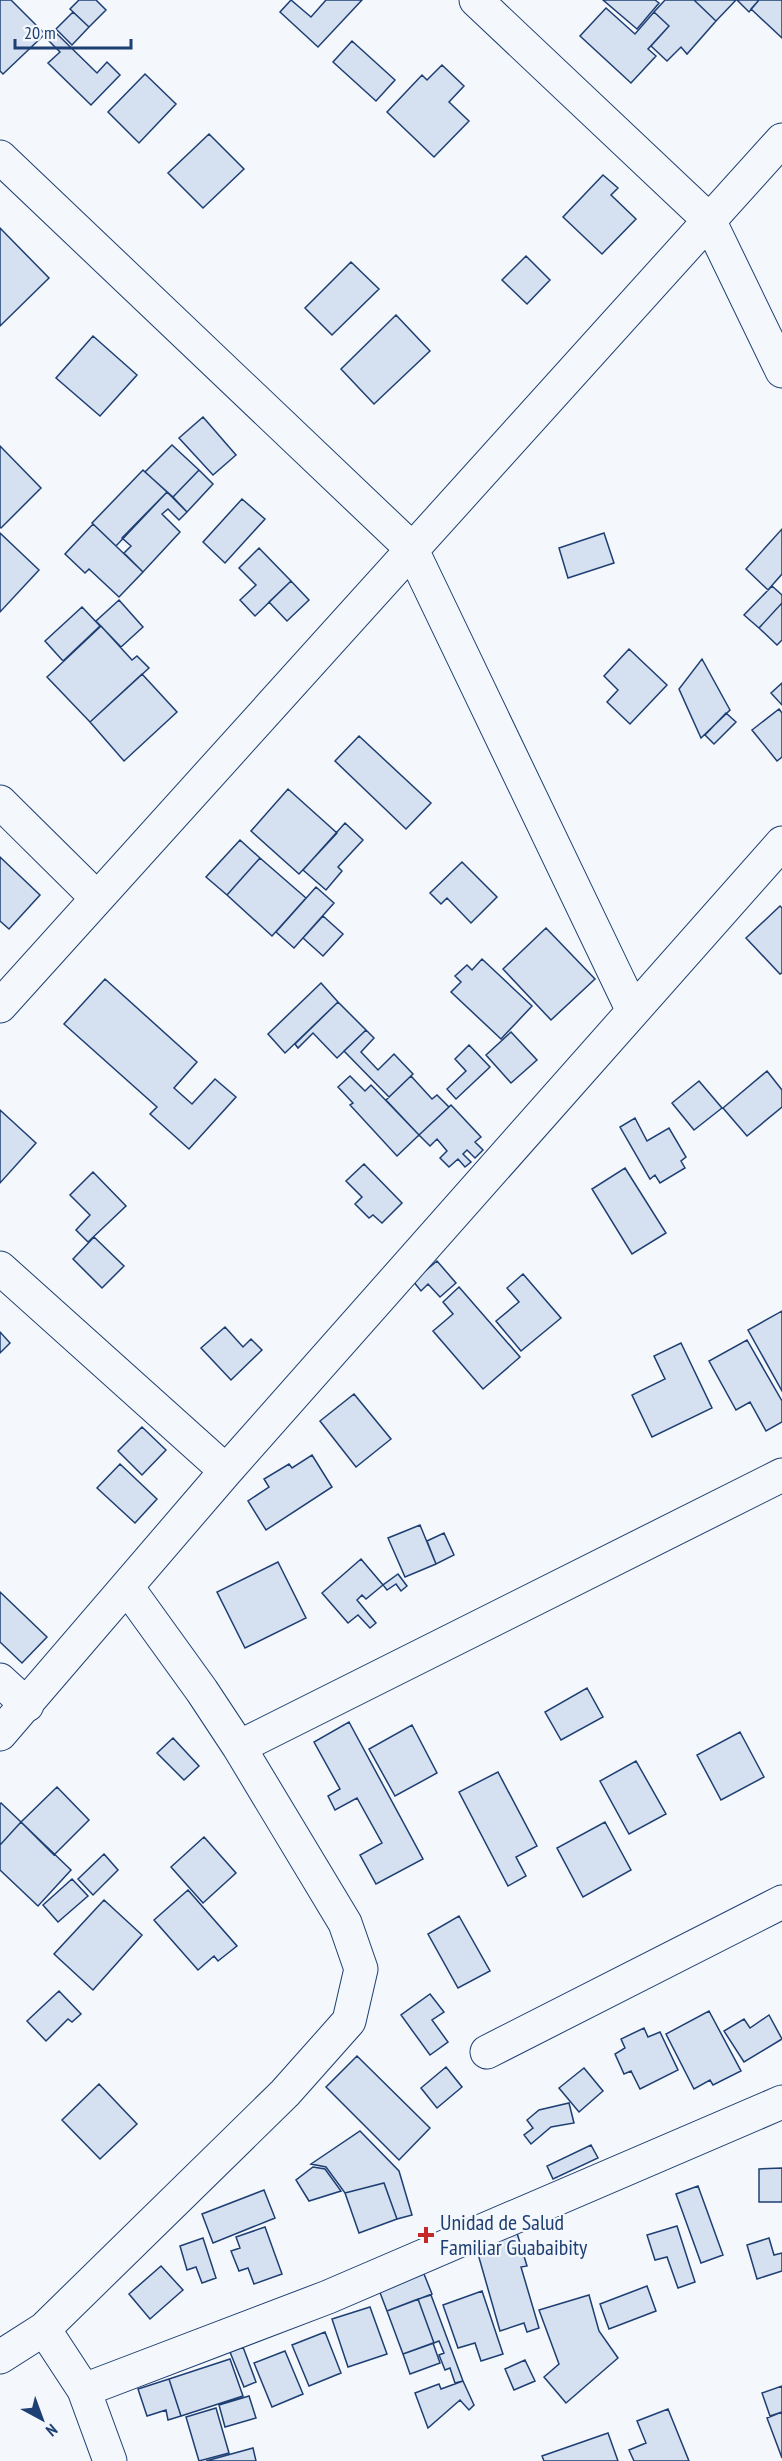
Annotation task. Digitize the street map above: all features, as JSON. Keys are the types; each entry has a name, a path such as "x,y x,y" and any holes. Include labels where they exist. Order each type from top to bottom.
{"street":[{"path":"477,0 709,220 782,371"},
{"path":"0,1006 374,593 411,548 427,535 782,140"},
{"path":"0,157 411,548 633,1011"},
{"path":"0,802 97,898"},
{"path":"0,1734 226,1472 782,843"},
{"path":"0,1268 226,1472"},
{"path":"239,1747 782,1475"},
{"path":"0,2357 44,2329 285,2093 349,2021 361,1969 345,1923 239,1747 202,1691 127,1587"},
{"path":"0,1680 27,1705"},
{"path":"487,2052 782,1902"},
{"path":"84,2390 328,2297 782,2102"},
{"path":"44,2329 84,2390 110,2461"}],"building":[{"path":"0,0 11,0 45,34 3,74 0,71"},
{"path":"79,0 96,0 106,10 89,27 70,9"},
{"path":"291,0 311,17 326,0 362,0 318,47 280,12"},
{"path":"603,0 655,0 659,3 637,29"},
{"path":"665,0 694,0 716,21 687,54 681,47 667,61 651,46 669,26 654,12"},
{"path":"694,0 736,0 716,21"},
{"path":"737,0 759,0 749,12"},
{"path":"759,0 782,0 782,38 751,9"},
{"path":"606,8 635,34 654,12 669,26 648,49 656,56 631,83 580,36"},
{"path":"73,12 89,27 72,45 56,29"},
{"path":"54,31 97,73 107,62 120,75 91,105 48,63 60,52 47,39"},
{"path":"352,41 395,80 376,101 333,62"},
{"path":"442,65 464,86 449,102 469,121 434,157 387,112 422,75 427,80"},
{"path":"145,74 176,104 139,143 108,112"},
{"path":"209,134 244,169 203,208 168,173"},
{"path":"603,175 618,188 611,195 636,219 602,254 563,217"},
{"path":"0,228 49,278 0,326"},
{"path":"526,256 550,280 527,304 502,280"},
{"path":"351,262 379,289 332,335 305,308"},
{"path":"396,315 430,351 374,404 341,369"},
{"path":"93,336 137,375 100,416 56,378"},
{"path":"203,417 236,455 213,475 179,438"},
{"path":"172,445 199,470 173,497 145,472"},
{"path":"0,446 41,488 1,528 0,527"},
{"path":"143,470 167,492 116,546 92,523"},
{"path":"199,470 213,484 187,512 173,497"},
{"path":"167,492 187,512 179,520 168,509 162,514 180,532 143,572 124,553 131,546 122,538"},
{"path":"242,499 265,519 225,563 203,542"},
{"path":"93,524 143,572 119,597 89,569 85,573 65,554"},
{"path":"782,529 782,574 768,590 746,569"},
{"path":"0,533 39,570 0,612"},
{"path":"604,533 614,563 568,578 559,548"},
{"path":"259,548 291,581 255,616 240,600 256,585 239,568"},
{"path":"291,581 309,600 287,621 269,602"},
{"path":"772,586 782,595 782,603 759,628 744,615"},
{"path":"119,600 143,627 121,647 96,621"},
{"path":"782,603 782,640 777,645 759,628"},
{"path":"82,607 100,626 63,661 45,641"},
{"path":"101,626 132,660 137,656 149,668 90,722 47,677"},
{"path":"629,649 667,685 630,724 607,702 618,690 604,676"},
{"path":"702,659 730,710 701,738 679,689"},
{"path":"142,674 177,712 124,761 90,722"},
{"path":"782,683 782,705 771,693"},
{"path":"779,709 782,713 782,757 777,761 752,730"},
{"path":"726,713 736,722 714,744 705,735"},
{"path":"359,736 431,803 406,829 335,761"},
{"path":"288,789 337,833 299,874 251,831"},
{"path":"345,823 363,840 338,867 342,871 326,890 303,870"},
{"path":"240,840 260,858 227,895 206,877"},
{"path":"0,857 40,895 9,929 0,921"},
{"path":"260,858 306,898 272,936 227,895"},
{"path":"462,862 497,897 471,923 447,898 441,904 430,893"},
{"path":"316,887 334,903 294,948 276,932"},
{"path":"780,906 782,908 782,973 780,974 746,938"},
{"path":"323,916 343,934 323,956 303,938"},
{"path":"546,928 595,979 551,1020 503,969"},
{"path":"482,959 532,1006 501,1039 451,992 461,982 455,976 467,965 472,970"},
{"path":"105,979 197,1062 174,1088 192,1104 215,1079 236,1097 189,1149 150,1114 157,1107 64,1024"},
{"path":"321,983 338,1002 285,1053 268,1034"},
{"path":"338,1002 366,1030 337,1058 313,1033 298,1048 295,1044"},
{"path":"366,1030 374,1038 361,1052 378,1070 394,1054 413,1074 389,1097 344,1051"},
{"path":"511,1032 537,1060 511,1083 486,1055"},
{"path":"469,1045 490,1067 456,1099 447,1089 466,1071 455,1059"},
{"path":"767,1071 782,1090 782,1107 747,1136 723,1108"},
{"path":"350,1076 365,1091 371,1085 419,1135 397,1156 350,1105 353,1103 338,1087"},
{"path":"411,1076 432,1099 437,1095 449,1107 419,1135 386,1100"},
{"path":"699,1081 722,1108 694,1130 672,1103"},
{"path":"451,1105 481,1137 475,1142 483,1150 475,1158 467,1150 463,1154 471,1162 465,1167 458,1159 449,1167 440,1158 447,1151 437,1139 430,1146 419,1135"},
{"path":"0,1110 36,1143 0,1183"},
{"path":"635,1118 647,1141 669,1128 686,1157 681,1161 685,1168 660,1183 655,1175 650,1179 620,1127"},
{"path":"364,1164 402,1203 382,1223 373,1215 369,1218 355,1204 362,1197 346,1181"},
{"path":"625,1168 666,1233 632,1254 592,1189"},
{"path":"93,1172 126,1206 88,1242 76,1230 90,1215 70,1195"},
{"path":"94,1237 124,1266 102,1288 73,1259"},
{"path":"437,1261 456,1283 440,1297 428,1284 421,1291 413,1281"},
{"path":"523,1274 561,1318 521,1351 496,1321 519,1302 507,1288"},
{"path":"459,1287 520,1357 483,1389 433,1331 453,1314 443,1302"},
{"path":"782,1311 782,1391 748,1330"},
{"path":"225,1327 243,1347 251,1339 262,1350 231,1380 201,1348"},
{"path":"0,1332 10,1343 0,1353"},
{"path":"747,1340 782,1401 782,1422 766,1431 750,1402 736,1410 709,1361"},
{"path":"681,1343 712,1408 652,1437 632,1395 665,1379 654,1356"},
{"path":"354,1394 391,1439 356,1467 320,1421"},
{"path":"142,1427 166,1450 142,1475 118,1451"},
{"path":"312,1455 332,1487 266,1530 248,1501 269,1487 264,1479 289,1464 292,1468"},
{"path":"120,1464 157,1499 135,1523 97,1488"},
{"path":"420,1525 436,1564 405,1577 388,1538"},
{"path":"444,1533 454,1555 436,1564 427,1541"},
{"path":"361,1559 383,1585 366,1599 362,1595 357,1600 376,1623 370,1628 358,1615 348,1623 322,1593"},
{"path":"278,1562 306,1618 245,1648 217,1592"},
{"path":"398,1574 407,1586 401,1591 396,1584 387,1590 383,1585"},
{"path":"0,1592 47,1637 22,1663 0,1642"},
{"path":"587,1688 603,1717 561,1740 545,1712"},
{"path":"349,1722 423,1859 376,1884 360,1855 382,1843 357,1798 335,1810 328,1796 340,1789 314,1742"},
{"path":"412,1725 437,1773 395,1796 369,1749"},
{"path":"740,1732 764,1777 721,1800 697,1755"},
{"path":"173,1738 199,1766 184,1780 157,1753"},
{"path":"636,1761 666,1814 629,1834 600,1781"},
{"path":"498,1772 537,1846 516,1857 526,1876 508,1886 459,1792"},
{"path":"57,1787 89,1820 54,1855 21,1822"},
{"path":"0,1804 21,1822 0,1845"},
{"path":"21,1822 71,1870 38,1906 0,1870 0,1845"},
{"path":"605,1822 631,1870 583,1897 557,1848"},
{"path":"204,1837 236,1873 203,1903 171,1867"},
{"path":"104,1854 118,1870 93,1895 78,1879"},
{"path":"72,1879 88,1896 58,1922 43,1905"},
{"path":"188,1890 237,1946 218,1961 214,1956 198,1970 154,1920"},
{"path":"104,1900 142,1935 93,1990 54,1954"},
{"path":"459,1916 490,1971 458,1988 428,1934"},
{"path":"59,1991 81,2014 72,2022 68,2019 46,2041 27,2021"},
{"path":"430,1994 444,2012 432,2020 448,2042 430,2055 401,2015"},
{"path":"709,2011 741,2071 713,2085 710,2080 694,2089 666,2034"},
{"path":"769,2015 782,2039 744,2062 724,2031 744,2019 750,2028"},
{"path":"644,2028 648,2037 660,2032 678,2070 640,2089 631,2071 624,2074 615,2054 625,2048 621,2039"},
{"path":"357,2056 430,2128 399,2160 326,2087"},
{"path":"446,2067 462,2087 437,2108 421,2088"},
{"path":"584,2068 603,2091 579,2112 559,2088"},
{"path":"99,2084 137,2124 100,2159 62,2120"},
{"path":"569,2103 574,2123 551,2127 531,2144 524,2135 533,2128 527,2120 539,2110"},
{"path":"360,2131 399,2171 412,2215 397,2219 384,2183 345,2193 326,2167 311,2164"},
{"path":"591,2145 598,2158 553,2179 547,2166"},
{"path":"313,2167 325,2169 341,2191 309,2201 296,2180"},
{"path":"782,2168 782,2202 759,2202 759,2169"},
{"path":"384,2183 397,2219 359,2233 345,2193"},
{"path":"698,2186 723,2255 701,2263 676,2194"},
{"path":"264,2190 275,2218 213,2243 202,2214"},
{"path":"677,2226 695,2282 678,2288 667,2257 655,2260 647,2235"},
{"path":"265,2227 282,2274 254,2284 248,2268 239,2271 231,2251 240,2248 236,2237"},
{"path":"517,2233 527,2266 521,2267 539,2328 527,2332 524,2323 500,2331 476,2247"},
{"path":"203,2238 216,2278 202,2283 196,2267 187,2270 180,2246"},
{"path":"769,2238 774,2255 782,2253 782,2271 757,2279 747,2245"},
{"path":"161,2266 183,2290 150,2319 129,2294"},
{"path":"424,2274 432,2294 387,2311 379,2290"},
{"path":"647,2286 656,2311 609,2329 600,2304"},
{"path":"482,2291 503,2354 481,2361 475,2343 458,2348 443,2305"},
{"path":"431,2295 463,2381 455,2383 450,2368 445,2370 439,2355 444,2353 439,2341 434,2343 418,2299"},
{"path":"589,2295 599,2331 618,2358 566,2403 544,2377 559,2364 539,2310"},
{"path":"418,2299 434,2343 403,2354 387,2311"},
{"path":"370,2307 387,2354 348,2367 332,2319"},
{"path":"325,2332 341,2373 309,2386 292,2345"},
{"path":"433,2343 440,2363 410,2374 403,2354"},
{"path":"243,2347 256,2382 244,2387 230,2352"},
{"path":"285,2351 303,2394 272,2407 254,2363"},
{"path":"230,2359 243,2396 181,2416 169,2379"},
{"path":"525,2360 535,2381 514,2390 505,2369"},
{"path":"169,2379 181,2416 168,2420 166,2410 147,2416 138,2389"},
{"path":"463,2381 474,2405 469,2410 460,2400 428,2428 415,2393 439,2384 441,2389"},
{"path":"782,2386 782,2412 770,2416 762,2393"},
{"path":"249,2396 256,2418 225,2427 219,2405"},
{"path":"216,2408 229,2453 199,2461 186,2417"},
{"path":"668,2409 689,2461 634,2461 629,2450 646,2443 637,2421"},
{"path":"782,2412 782,2458 767,2418"},
{"path":"608,2433 618,2461 544,2461 542,2456"},
{"path":"253,2448 256,2461 206,2461"}],"place":[{"name":"Unidad de Salud Familiar Guabaibity","path":"426,2235"}]}
